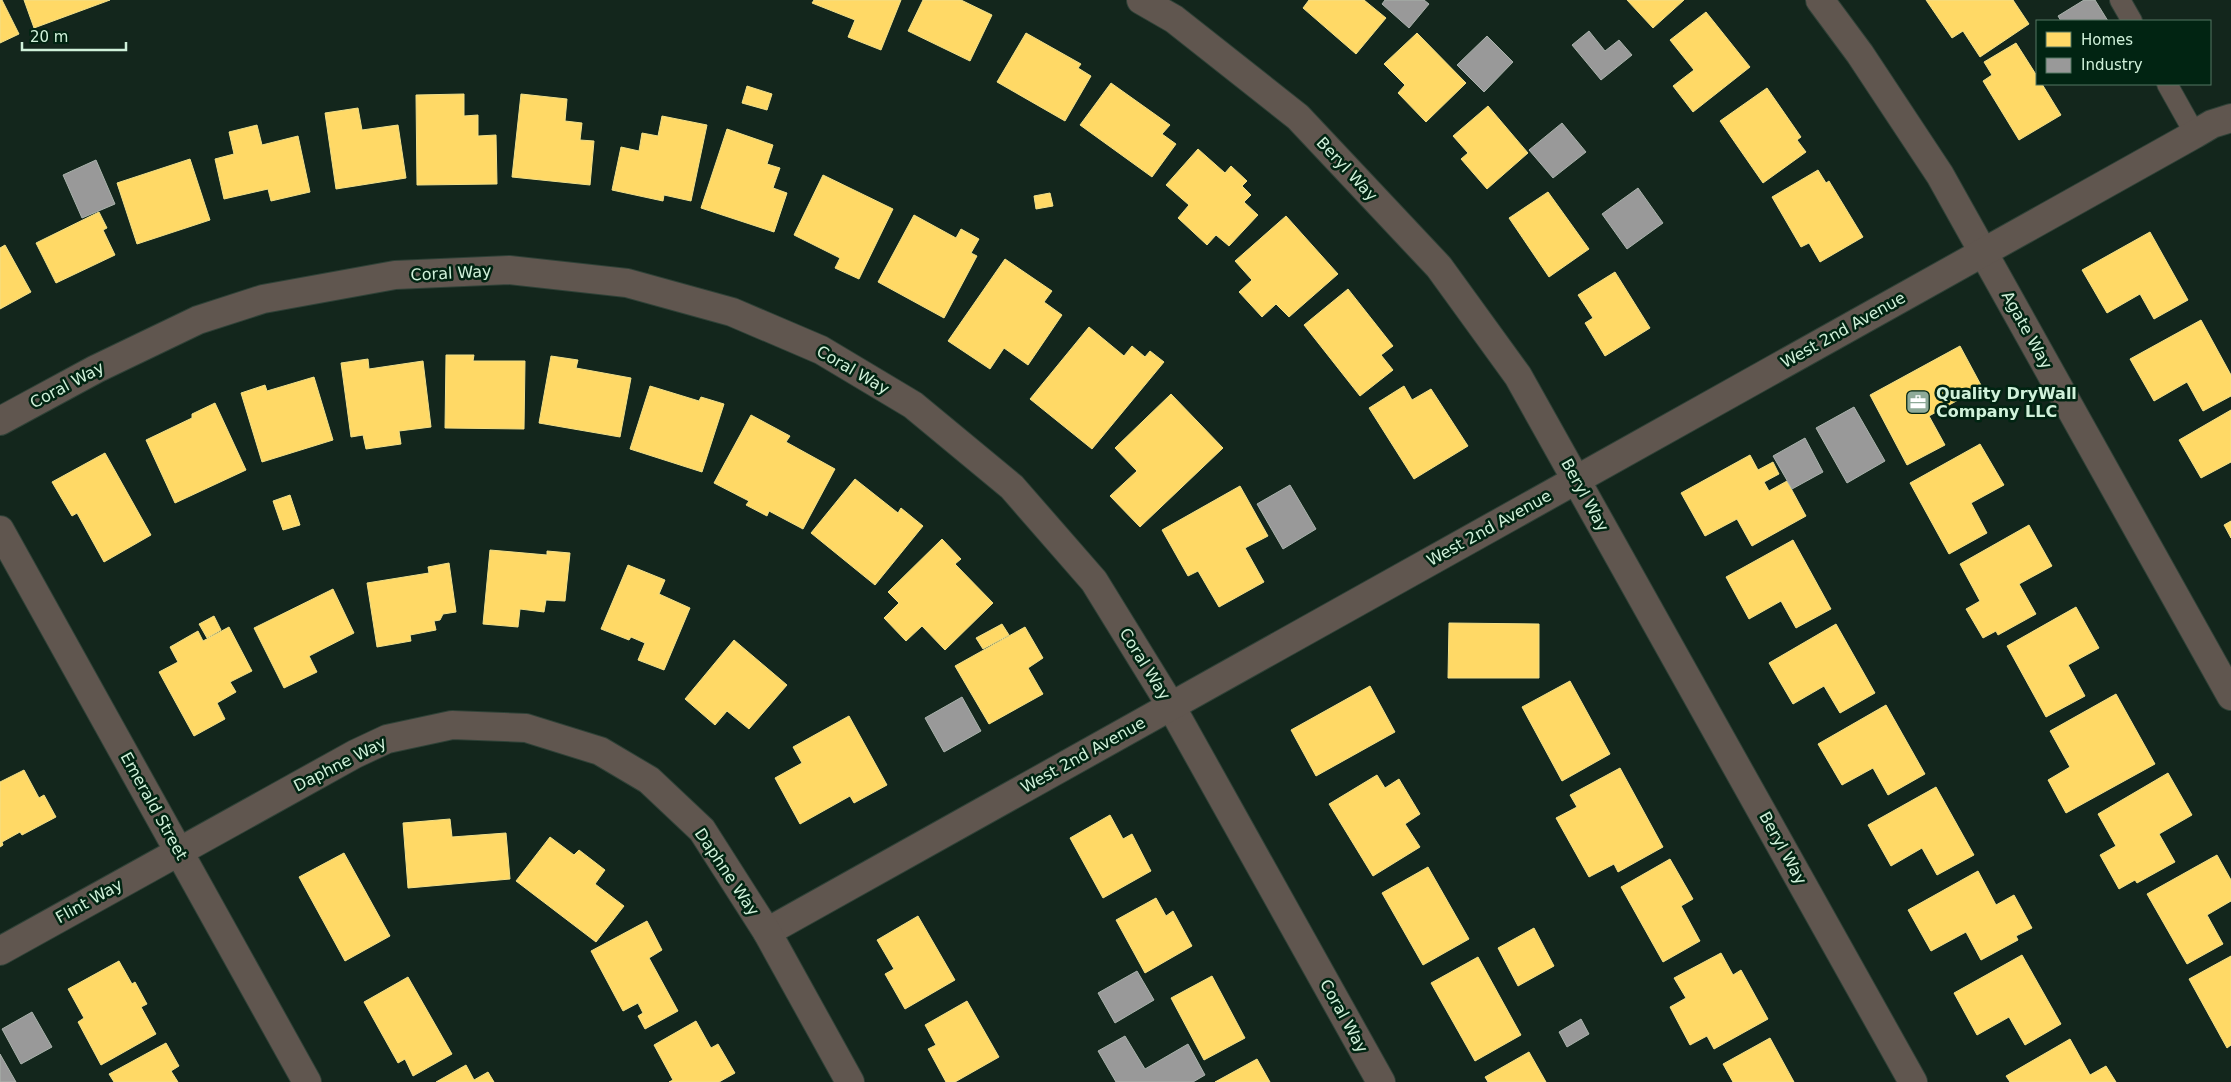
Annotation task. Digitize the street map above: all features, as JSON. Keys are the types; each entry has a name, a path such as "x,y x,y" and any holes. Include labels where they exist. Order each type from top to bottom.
{"street":[{"name":"Beryl Way","path":"1141,0 1174,19 1298,117 1439,267 1518,376 1913,1082"},
{"name":"Agate Way","path":"1820,0 1860,54 1934,167 2231,696"},
{"name":"West 2nd Avenue","path":"767,932 2217,121"},
{"name":"Coral Way","path":"0,421 96,369 198,320 263,299 395,275 499,270 627,283 732,312 812,346 913,405 1012,487 1094,581 1171,706 1381,1082"},
{"name":"Emerald Street","path":"0,530 307,1082"},
{"name":"Daphne Way","path":"179,851 355,754 387,739 452,725 526,728 600,750 649,780 702,830 767,932 850,1082"},
{"name":"Flint Way","path":"0,951 179,851"}],"lane":[{"path":"2120,0 2131,20"},
{"path":"2168,85 2217,121"}],"building: Homes":[{"path":"0,0 2,0 19,34 0,43"},
{"path":"24,0 110,0 34,28"},
{"path":"814,0 901,0 881,50 848,37 855,20 812,3"},
{"path":"923,0 961,0 992,15 970,61 908,31"},
{"path":"1309,0 1364,0 1386,18 1356,54 1303,8"},
{"path":"1627,0 1684,0 1653,28"},
{"path":"1926,0 2013,0 2029,24 1980,57 1963,31 1952,38"},
{"path":"1706,12 1750,67 1693,112 1673,86 1694,70 1670,40"},
{"path":"1026,33 1081,64 1078,68 1091,76 1065,121 997,82"},
{"path":"1417,33 1466,83 1426,122 1398,93 1405,85 1384,64"},
{"path":"2016,43 2036,74 2036,85 2043,85 2061,115 2019,140 1983,81 1992,75 1984,62"},
{"path":"1111,83 1170,125 1162,134 1176,144 1152,177 1080,125"},
{"path":"747,86 772,94 767,110 742,103"},
{"path":"1767,88 1801,137 1797,140 1806,152 1763,183 1720,121"},
{"path":"464,94 464,116 478,115 478,136 496,135 497,184 417,185 416,95"},
{"path":"521,94 567,99 565,121 582,123 580,140 594,141 590,185 512,177"},
{"path":"1488,106 1528,153 1487,189 1461,159 1468,153 1453,136"},
{"path":"358,108 362,130 398,125 406,178 336,189 325,113"},
{"path":"662,116 707,125 691,201 664,195 663,201 612,190 621,147 639,151 642,133 658,136"},
{"path":"257,125 262,145 298,136 310,192 271,201 268,189 224,199 215,159 234,154 229,132"},
{"path":"727,129 773,145 767,164 780,168 773,188 787,193 774,232 701,208"},
{"path":"1198,149 1225,173 1231,166 1247,181 1242,186 1251,195 1244,202 1258,215 1229,246 1216,235 1207,245 1178,218 1189,205 1166,185"},
{"path":"190,159 210,220 137,244 117,183"},
{"path":"1818,170 1826,183 1829,181 1863,237 1820,262 1809,243 1801,247 1772,197"},
{"path":"823,175 893,209 859,279 835,268 840,258 794,235"},
{"path":"1548,192 1589,249 1549,277 1509,218"},
{"path":"1050,193 1053,206 1036,209 1034,196"},
{"path":"99,212 107,228 103,230 115,255 56,283 36,243"},
{"path":"914,215 956,238 961,229 979,239 971,253 977,256 944,318 878,282"},
{"path":"1286,216 1338,274 1289,317 1276,304 1262,317 1239,292 1252,280 1235,261"},
{"path":"2150,232 2188,300 2154,319 2140,294 2107,313 2082,270"},
{"path":"5,245 31,292 0,309 0,248"},
{"path":"1005,259 1052,291 1044,302 1062,315 1028,365 1004,348 990,369 948,341"},
{"path":"1615,272 1650,328 1605,356 1585,323 1593,318 1578,295"},
{"path":"1348,289 1393,346 1381,355 1393,370 1360,396 1304,325"},
{"path":"2201,320 2231,375 2231,396 2203,411 2187,382 2154,401 2130,359"},
{"path":"1089,327 1124,356 1132,346 1145,357 1150,351 1164,362 1092,449 1030,399"},
{"path":"1960,346 1982,387 1929,416 1945,445 1907,465 1870,395"},
{"path":"446,355 474,355 473,361 525,361 524,429 445,428"},
{"path":"551,356 578,360 576,368 631,378 620,437 539,423"},
{"path":"368,359 369,369 423,361 431,427 399,431 401,444 366,449 363,435 351,437 341,363"},
{"path":"314,377 333,440 262,462 241,393 265,385 267,391"},
{"path":"650,386 699,401 701,397 724,404 702,472 630,449"},
{"path":"1404,386 1412,400 1431,389 1468,446 1414,479 1369,408"},
{"path":"1171,394 1223,448 1140,527 1110,496 1137,471 1115,448"},
{"path":"215,403 246,470 175,503 146,440 192,418 192,414"},
{"path":"2231,410 2231,462 2201,478 2179,440"},
{"path":"751,415 790,436 786,442 835,469 803,529 769,511 767,516 746,505 749,501 714,483"},
{"path":"1980,444 2004,485 1971,503 1987,533 1949,554 1910,483"},
{"path":"105,453 151,535 104,562 77,513 72,516 52,482"},
{"path":"1750,455 1758,470 1773,462 1779,474 1764,482 1769,491 1787,481 1806,516 1752,546 1737,519 1705,536 1681,493"},
{"path":"855,479 898,513 901,508 923,526 875,585 811,533"},
{"path":"1240,486 1268,536 1245,548 1264,582 1219,607 1198,571 1188,576 1162,530"},
{"path":"290,495 300,525 283,530 273,501"},
{"path":"2231,521 2231,538 2224,525"},
{"path":"2029,525 2052,566 2019,584 2036,614 1998,635 1996,631 1983,638 1966,609 1980,601 1960,564"},
{"path":"942,539 961,559 955,564 993,603 945,650 922,626 906,641 884,618 899,603 888,592"},
{"path":"1793,540 1831,609 1796,628 1781,601 1749,619 1726,577"},
{"path":"490,550 547,555 547,551 570,553 565,601 546,600 544,612 520,609 518,627 483,624"},
{"path":"449,563 456,612 443,614 440,620 434,621 436,630 410,635 411,641 377,647 367,583 429,573 428,567"},
{"path":"628,565 665,580 659,594 690,608 664,670 638,660 645,643 631,637 629,640 601,629"},
{"path":"333,589 354,633 309,656 317,672 284,688 254,628"},
{"path":"2076,607 2099,648 2068,665 2085,696 2046,717 2007,646"},
{"path":"214,616 221,630 207,638 199,624"},
{"path":"1449,623 1539,624 1539,678 1448,678"},
{"path":"1002,624 1009,635 983,649 976,638"},
{"path":"1836,624 1875,693 1840,713 1824,686 1793,704 1769,663"},
{"path":"229,627 252,671 230,682 236,692 217,703 225,719 194,736 159,672 178,662 170,647 198,631 203,641"},
{"path":"1025,627 1043,658 1028,668 1043,694 989,724 955,666"},
{"path":"734,640 787,685 749,729 727,711 715,725 685,699"},
{"path":"1570,681 1610,754 1562,781 1522,707"},
{"path":"1370,686 1395,732 1316,776 1291,730"},
{"path":"2116,694 2155,764 2066,813 2048,780 2070,767 2050,731"},
{"path":"1886,705 1925,774 1888,795 1873,768 1842,785 1818,744"},
{"path":"849,716 887,785 854,803 850,796 800,824 775,778 802,763 793,747"},
{"path":"1620,768 1663,847 1618,872 1614,864 1589,877 1556,818 1577,807 1570,795"},
{"path":"24,770 39,798 44,795 56,817 22,835 20,832 2,842 3,845 0,847 0,782"},
{"path":"2168,773 2192,815 2159,834 2175,862 2137,883 2135,880 2119,889 2100,855 2116,846 2098,814"},
{"path":"1377,775 1385,788 1399,779 1420,814 1405,824 1420,847 1373,876 1329,804"},
{"path":"1936,787 1974,855 1937,875 1922,848 1891,866 1868,825"},
{"path":"1110,815 1123,839 1132,834 1151,871 1103,898 1070,838"},
{"path":"450,819 452,837 506,833 510,879 408,888 403,823"},
{"path":"550,837 574,855 579,850 605,870 595,884 624,906 596,942 516,881"},
{"path":"344,853 390,936 345,961 299,877"},
{"path":"2217,855 2231,880 2231,901 2207,915 2223,944 2187,964 2147,894"},
{"path":"1670,859 1693,899 1681,906 1700,941 1663,962 1621,887"},
{"path":"1428,867 1469,939 1423,965 1382,893"},
{"path":"1978,871 1996,905 2014,895 2032,928 2016,936 2018,940 1981,960 1966,932 1931,951 1908,910"},
{"path":"1156,898 1166,916 1173,911 1192,946 1145,973 1116,920"},
{"path":"918,916 955,980 905,1009 885,974 894,969 877,940"},
{"path":"647,921 662,950 649,958 678,1011 645,1029 638,1016 643,1013 638,1003 623,1011 591,951"},
{"path":"1534,928 1554,966 1518,986 1498,948"},
{"path":"1721,953 1733,975 1741,970 1768,1019 1714,1049 1707,1036 1690,1045 1670,1007 1686,998 1674,978"},
{"path":"2022,955 2061,1024 2025,1045 2009,1017 1977,1035 1954,993"},
{"path":"2231,956 2231,1045 2227,1048 2189,979"},
{"path":"1478,957 1521,1035 1475,1061 1431,983"},
{"path":"119,961 132,984 135,982 147,1004 141,1007 156,1034 101,1065 78,1022 84,1018 68,989"},
{"path":"1212,976 1245,1038 1204,1060 1171,998"},
{"path":"408,977 452,1054 413,1076 405,1059 398,1063 364,1002"},
{"path":"967,1001 999,1057 955,1082 946,1082 928,1049 936,1045 925,1025"},
{"path":"696,1021 711,1048 718,1044 735,1073 719,1082 669,1082 673,1080 654,1045"},
{"path":"1770,1038 1794,1082 1733,1082 1723,1064"},
{"path":"2070,1039 2090,1075 2106,1066 2116,1082 2010,1082 2006,1076"},
{"path":"166,1043 179,1066 171,1071 178,1082 114,1082 109,1074"},
{"path":"1529,1052 1546,1082 1488,1082 1485,1077"},
{"path":"1257,1059 1270,1082 1215,1082"},
{"path":"466,1065 474,1080 488,1072 494,1082 436,1082"}],"building: Industry":[{"path":"1385,0 1424,0 1429,4 1409,28 1382,4"},
{"path":"2084,0 2095,0 2107,20 2060,20 2058,16"},
{"path":"1589,31 1605,51 1619,40 1632,55 1601,80 1572,45"},
{"path":"1487,36 1513,62 1484,92 1457,65"},
{"path":"1562,123 1586,152 1553,178 1529,150"},
{"path":"96,160 115,204 82,218 63,175"},
{"path":"1638,188 1663,223 1627,249 1602,214"},
{"path":"1854,407 1885,461 1847,483 1816,428"},
{"path":"1805,438 1823,472 1792,489 1773,456"},
{"path":"1290,485 1316,529 1283,549 1257,504"},
{"path":"962,697 981,731 944,752 925,718"},
{"path":"1137,971 1154,1000 1115,1023 1098,993"},
{"path":"32,1012 52,1047 21,1064 2,1029"},
{"path":"1581,1019 1589,1034 1567,1047 1559,1032"},
{"path":"1125,1036 1145,1069 1188,1044 1205,1075 1193,1082 1116,1082 1098,1051"},
{"path":"0,1054 16,1082 0,1082"}],"place":[{"name":"Quality DryWall Company LLC","path":"1918,402"}]}
